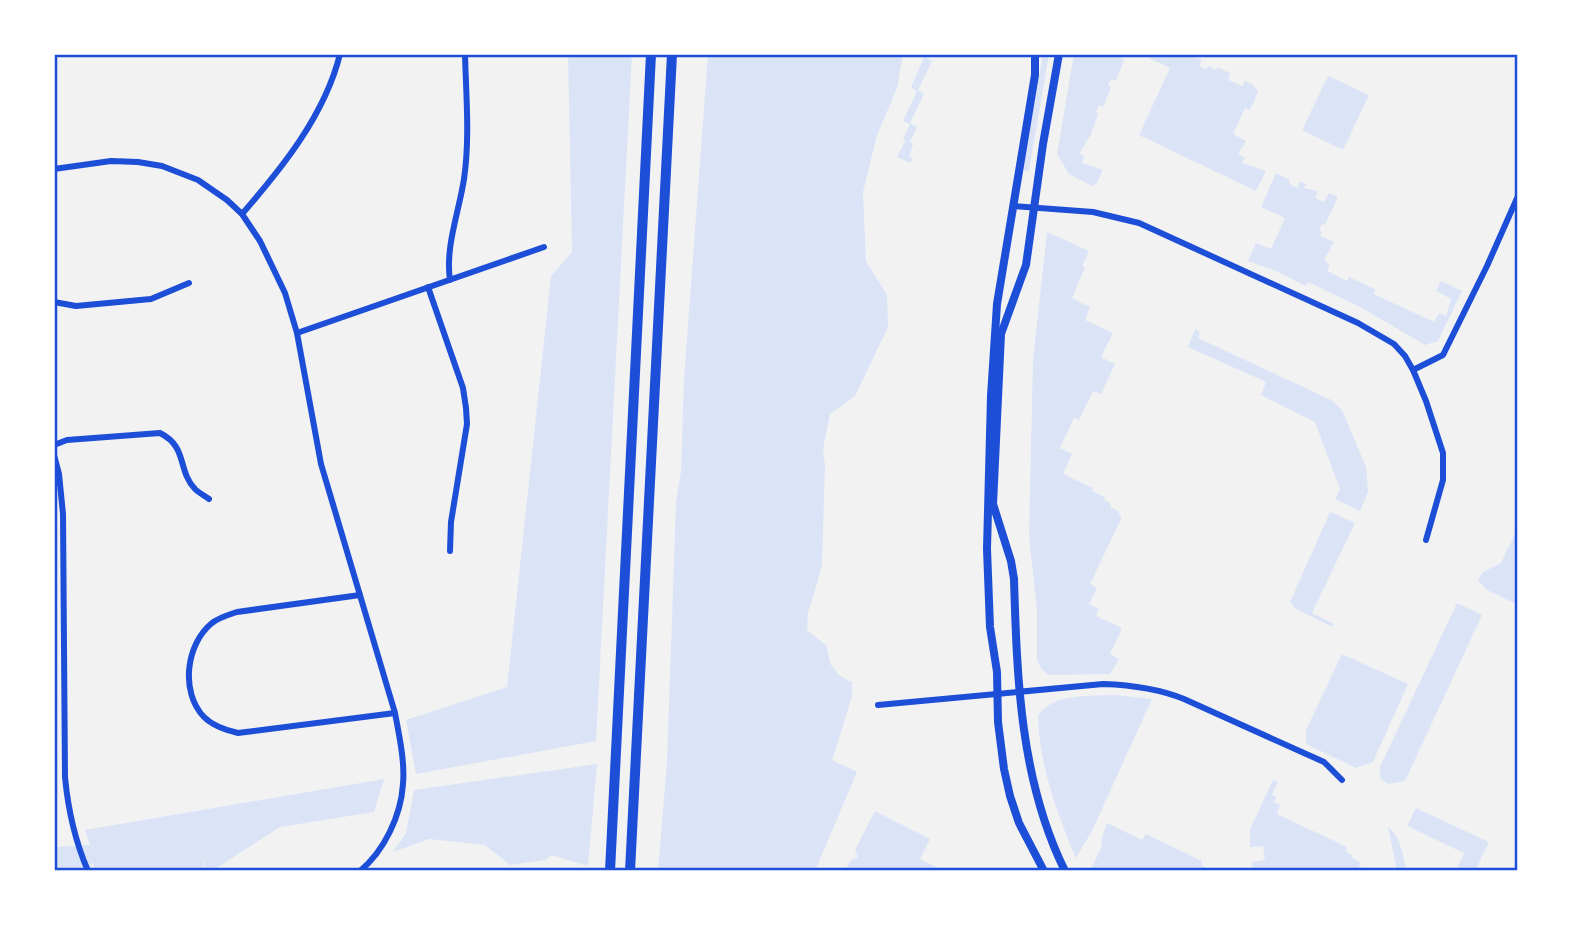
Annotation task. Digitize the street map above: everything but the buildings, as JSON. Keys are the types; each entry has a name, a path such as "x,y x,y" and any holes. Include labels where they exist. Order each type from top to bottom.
{"highway":[{"path":"610,871 651,54"},
{"path":"630,871 672,54"}],"street":[{"path":"242,214 279,171 307,127 327,89 340,54"},
{"path":"450,280 448,253 458,217 464,176 467,127 465,54"},
{"path":"1035,54 1035,75 1000,277 991,396 988,549 990,627 995,649 1000,745 1010,796 1019,823 1044,871"},
{"path":"1059,54 1026,265 1001,334 993,503 1011,561 1026,744 1035,788 1049,833 1065,871"},
{"path":"54,169 111,161 138,162 162,166 198,180 242,214 274,266 297,333 321,464 395,713 403,784 393,824 374,859 360,871"},
{"path":"1413,370 1443,355 1518,196"},
{"path":"1014,206 1093,212 1139,223 1358,323 1394,344 1413,370 1443,453 1443,480 1426,540"},
{"path":"297,333 544,247"},
{"path":"54,302 76,306 152,299 189,284"},
{"path":"428,287 463,388 466,408 467,424 451,522 450,551"},
{"path":"54,444 67,440 160,433 177,445 188,478 196,490 209,499"},
{"path":"54,455 63,514 67,803 88,871"},
{"path":"360,595 237,612 220,618 201,635 194,649 189,669 191,690 196,706 204,717 215,725 238,733 395,713"},
{"path":"54,615 64,615"},
{"path":"878,705 1102,684 1135,685 1164,691 1324,762 1342,780"},
{"path":"54,777 65,777"}],"shaded area":[{"path":"568,54 632,54 596,741 416,774 406,720 507,687 551,276 572,252"},
{"path":"708,54 903,54 897,88 877,135 863,192 866,261 887,295 888,327 855,396 830,414 823,449 825,466 822,566 808,613 807,630 826,645 831,665 840,676 852,682 852,697 832,760 857,772 815,871 658,871 667,762 676,502 681,471 684,379"},
{"path":"926,54 925,57 932,61 918,90 924,94 910,123 917,127 910,142 913,144 909,157 913,158 910,163 897,157 910,124 903,121 917,91 911,87 924,58 918,55"},
{"path":"1043,54 1049,54 1029,171 1022,170"},
{"path":"1074,54 1123,54 1121,58 1124,60 1116,81 1111,79 1108,85 1111,87 1103,107 1099,105 1091,134 1079,154 1084,156 1082,163 1103,170 1097,183 1092,186 1069,174 1057,154"},
{"path":"1151,54 1196,57 1202,60 1199,66 1216,70 1217,67 1230,73 1228,80 1242,86 1245,81 1252,84 1258,92 1250,110 1245,108 1233,134 1246,141 1238,154 1245,158 1242,163 1266,171 1256,191 1139,135 1170,68 1149,58"},
{"path":"1328,76 1369,95 1343,150 1302,130"},
{"path":"1276,173 1290,180 1289,184 1297,188 1300,181 1306,184 1304,188 1318,191 1315,198 1324,202 1329,193 1338,197 1325,225 1322,224 1319,230 1322,232 1321,236 1334,242 1324,260 1330,264 1327,271 1347,281 1349,277 1375,289 1374,294 1434,322 1439,313 1446,316 1451,299 1436,291 1441,281 1462,291 1438,341 1425,345 1362,308 1308,282 1305,286 1248,261 1256,243 1271,249 1285,218 1261,207"},
{"path":"1047,232 1089,251 1072,298 1090,307 1085,320 1113,333 1101,357 1115,364 1101,394 1093,391 1079,420 1074,418 1060,448 1072,454 1063,474 1093,488 1092,491 1105,497 1104,500 1120,512 1118,515 1122,517 1090,584 1097,588 1089,604 1099,609 1096,616 1122,628 1110,654 1119,659 1110,674 1048,675 1037,660 1037,610 1029,536 1033,360"},
{"path":"1195,329 1200,332 1198,338 1331,400 1342,410 1366,467 1368,492 1360,511 1335,499 1340,489 1315,422 1261,395 1266,382 1188,347"},
{"path":"1330,512 1355,523 1312,613 1334,624 1333,627 1296,609 1290,602"},
{"path":"1518,527 1518,605 1487,590 1478,580 1483,572 1501,563"},
{"path":"1457,603 1482,615 1405,781 1388,784 1380,778 1380,767"},
{"path":"1342,654 1408,684 1373,762 1356,768 1306,744 1306,730"},
{"path":"1115,695 1152,699 1092,831 1076,858 1050,788 1038,715 1045,708 1063,699"},
{"path":"597,764 588,866 551,855 545,860 510,865 485,845 429,839 393,852 406,833 414,790"},
{"path":"384,779 374,812 280,827 212,871 204,871 205,856 202,871 96,871 92,863 90,871 54,871 54,847 90,845 85,830"},
{"path":"1273,780 1278,782 1272,795 1276,797 1274,802 1280,805 1277,814 1347,847 1346,852 1368,871 1253,871 1252,862 1265,860 1263,846 1250,847 1250,829"},
{"path":"1416,808 1489,842 1475,871 1456,871 1464,853 1407,826"},
{"path":"875,811 930,839 920,859 944,871 845,871 850,861 858,857 855,850"},
{"path":"1107,823 1142,840 1146,834 1202,861 1201,865 1208,869 1090,871 1102,846 1101,840"},
{"path":"1388,827 1403,853 1406,871 1397,871"}]}
